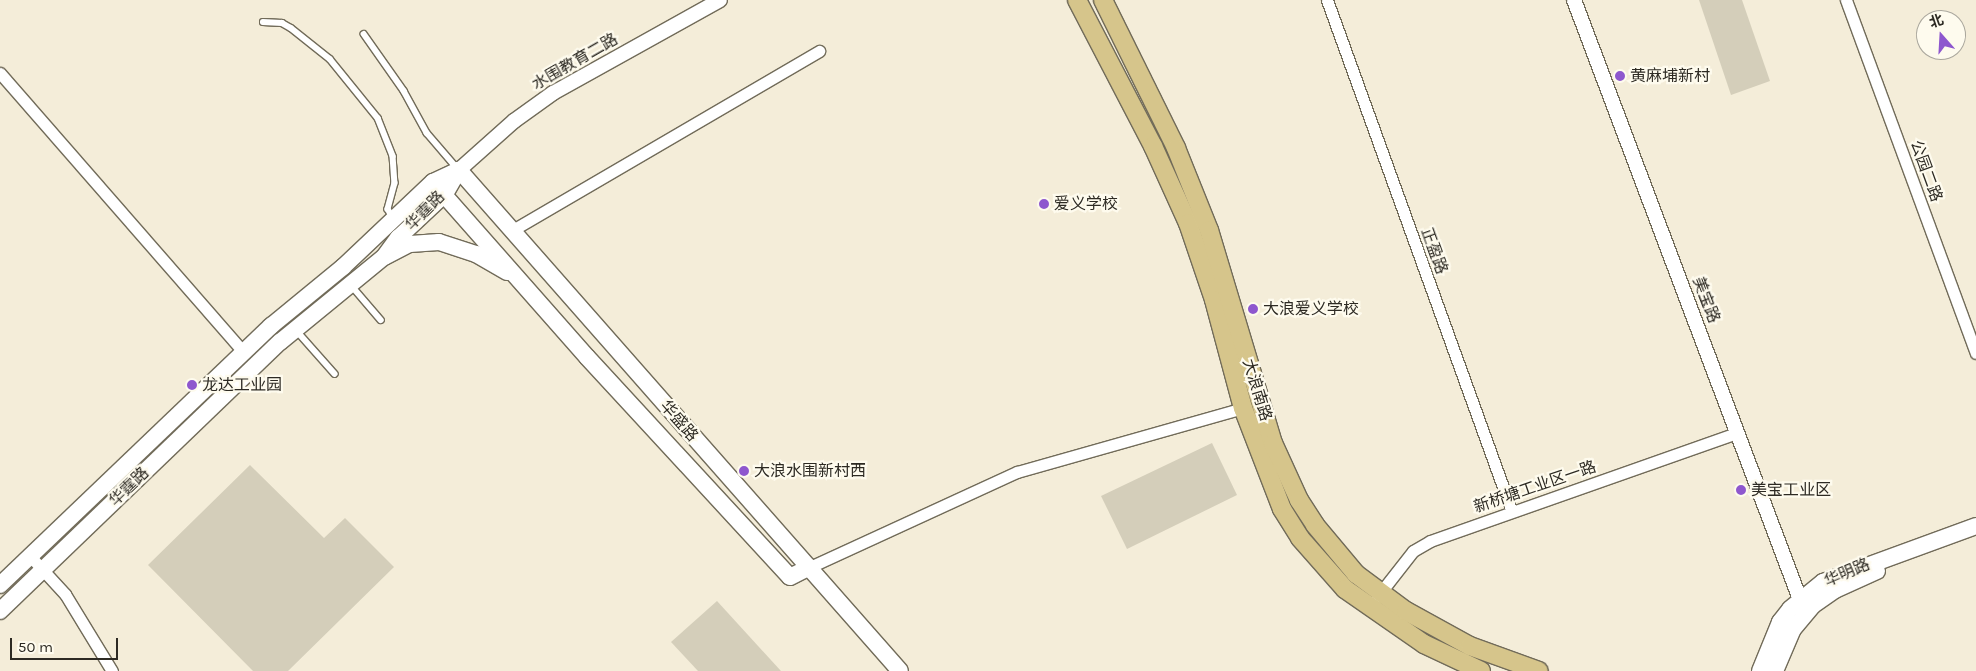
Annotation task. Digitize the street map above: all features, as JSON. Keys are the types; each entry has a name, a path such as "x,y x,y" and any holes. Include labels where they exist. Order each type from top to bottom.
{"main road":[{"name":"大浪南路","path":"1077,0 1155,151 1188,223 1211,292 1243,408 1269,482 1300,538 1340,583 1370,608 1424,644 1481,671"},
{"name":"大浪南路","path":"1102,0 1176,148 1209,230 1263,412 1285,472 1315,525 1356,574 1380,593 1428,625 1470,646 1539,671"},
{"name":"华霆路","path":"0,586 242,352 289,310 343,267 433,182 459,170"},
{"name":"华霆路","path":"0,611 296,329 384,257 398,238 445,194 459,170"},
{"name":"华盛路","path":"459,170 900,671"},
{"name":"华盛路","path":"433,182 519,281 790,577 810,567"},
{"path":"384,257 410,244 439,242 476,254 519,281"},
{"name":"华明路","path":"1775,671 1802,607 1823,582 1848,571 1976,526"},
{"name":"华明路","path":"1760,671 1780,622 1802,607 1835,590 1976,537"}],"street":[{"name":"水围教育二路","path":"459,170 514,121 552,93 720,0"},
{"name":"正盈路","path":"1327,0 1512,512"},
{"name":"美宝路","path":"1574,0 1802,607"},
{"name":"公园二路","path":"1846,0 1976,353"},
{"path":"511,231 819,51"},
{"path":"0,73 242,352"},
{"path":"810,567 1017,472 1243,408"},
{"name":"新桥塘工业区一路","path":"1370,608 1413,551 1430,541 1736,433"},
{"path":"30,556 65,594 112,671"}],"lane":[{"path":"262,22 282,23 330,59 378,118 393,156 395,182 388,209 394,219"},
{"path":"364,34 404,90 427,133 459,170"},
{"path":"350,284 381,320"},
{"path":"296,329 335,374"}],"building":[{"path":"1699,0 1742,0 1770,81 1731,95"},
{"path":"1212,443 1237,495 1127,549 1101,496"},
{"path":"250,465 324,538 345,518 394,567 288,671 253,671 148,565"},
{"path":"717,601 781,671 698,671 671,642"}],"place":[{"name":"黄麻埔新村","path":"1620,76"},
{"name":"爱义学校","path":"1044,204"},
{"name":"大浪爱义学校","path":"1253,309"},
{"name":"龙达工业园","path":"192,385"},
{"name":"大浪水围新村西","path":"744,471"},
{"name":"美宝工业区","path":"1741,490"}]}
